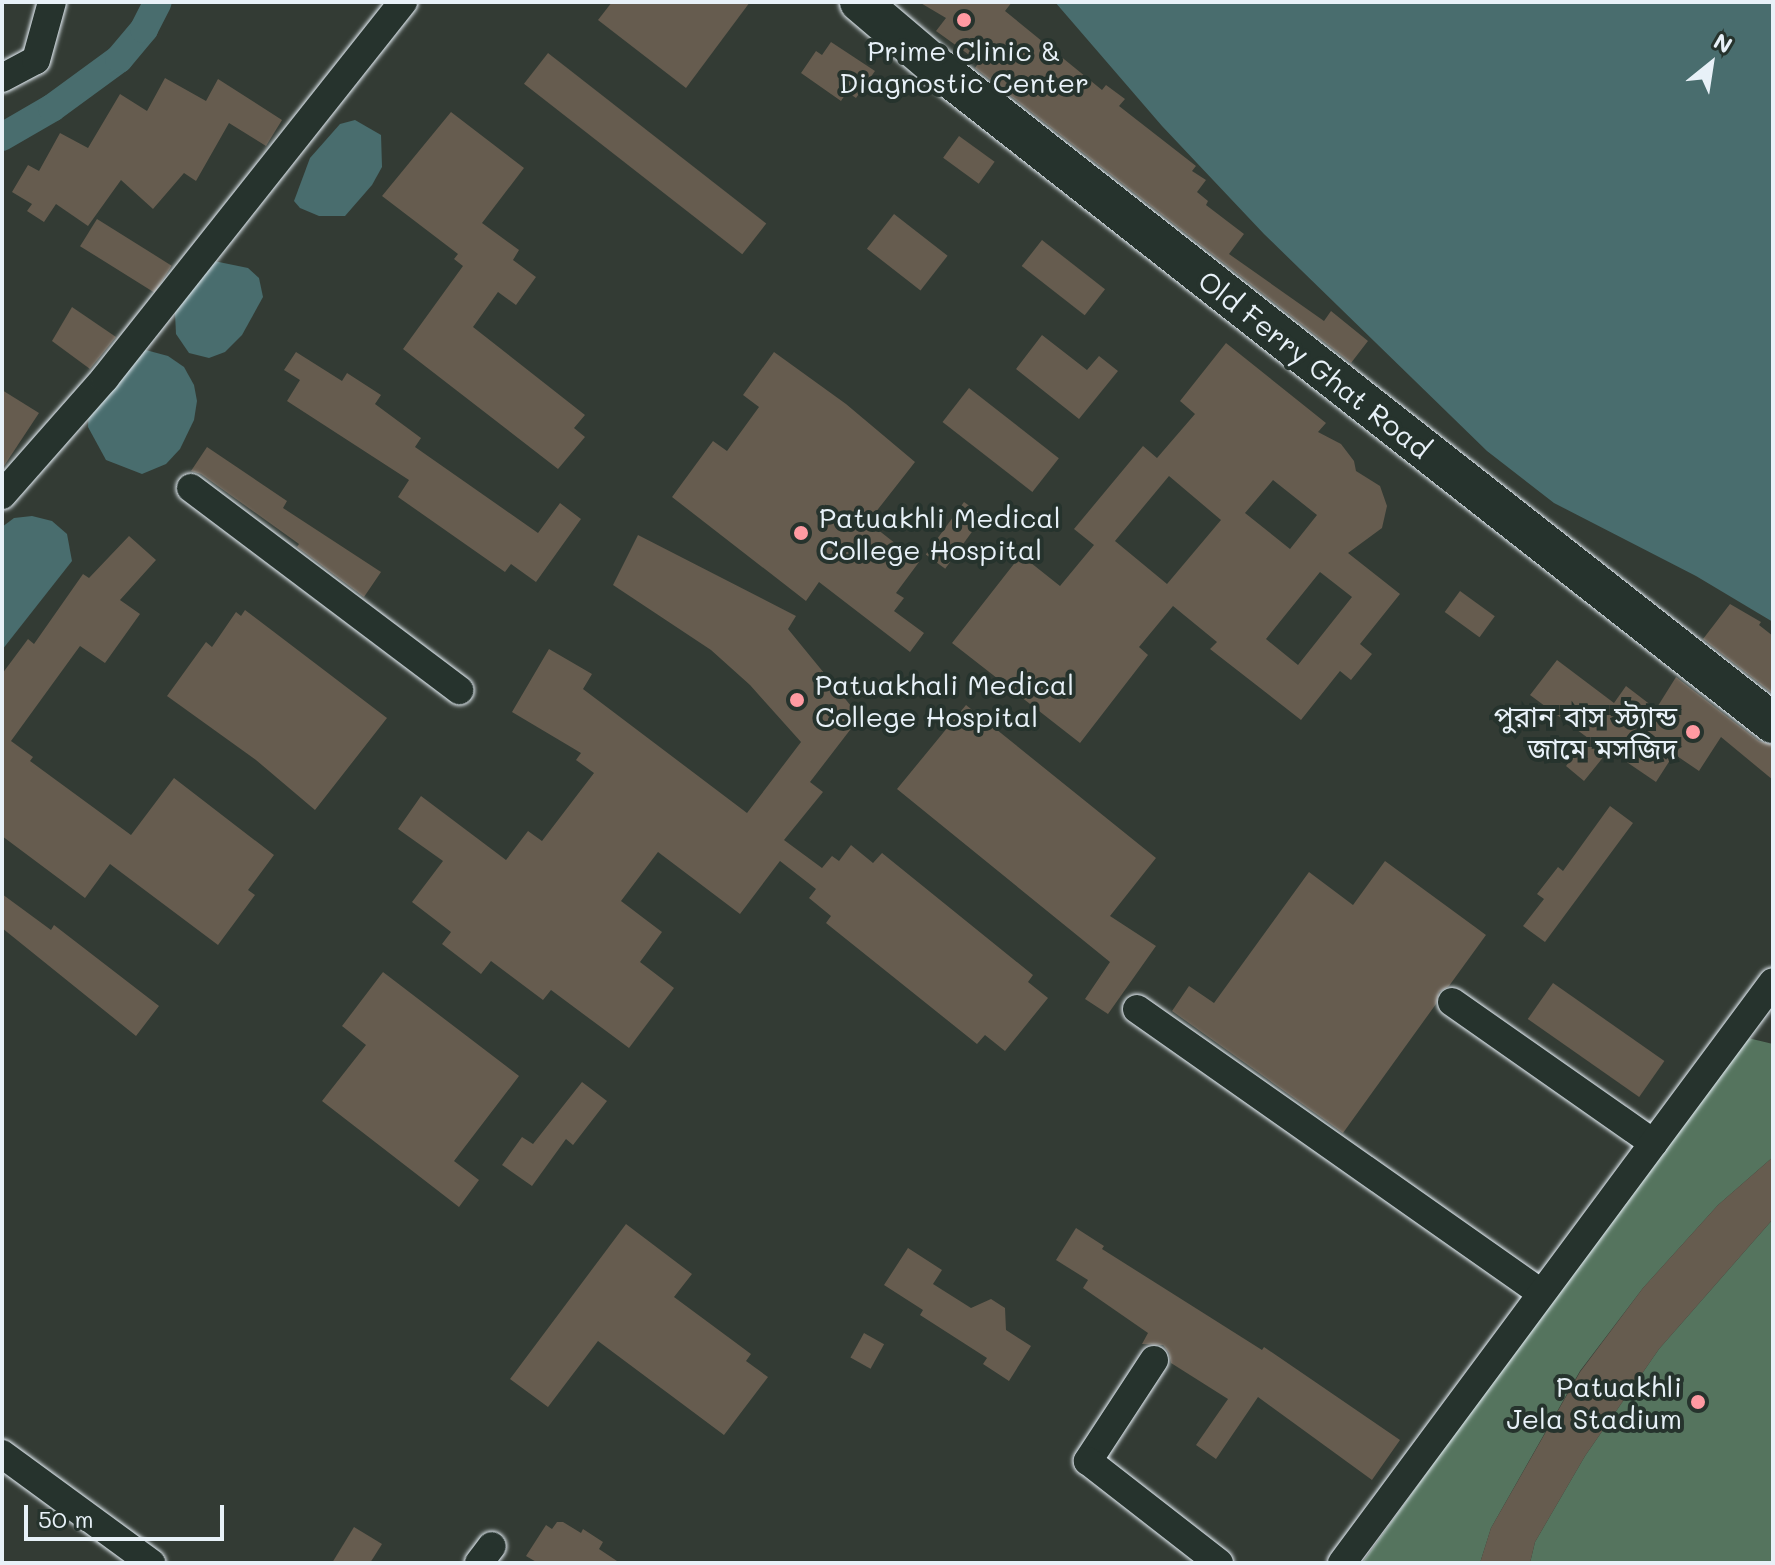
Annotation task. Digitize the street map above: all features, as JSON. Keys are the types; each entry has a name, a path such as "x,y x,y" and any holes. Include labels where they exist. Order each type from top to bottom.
{"street":[{"path":"2,78 36,60 52,2"},
{"path":"2,495 105,378 403,2"},
{"name":"Old Ferry Ghat Road","path":"860,2 951,78 1773,723"},
{"path":"191,488 459,690"},
{"path":"1342,1563 1540,1292 1773,982"},
{"path":"1452,1002 1653,1143"},
{"path":"1137,1009 1540,1292"},
{"path":"1154,1360 1088,1461 1219,1563"},
{"path":"2,1454 151,1563"}],"green space":[{"name":"Patuakhli Jela Stadium","path":"1748,1038 1773,1044 1773,1157 1718,1205 1643,1288 1580,1371 1491,1528 1480,1563 1362,1563 1737,1041"},
{"name":"Patuakhli Jela Stadium","path":"1773,1219 1773,1563 1530,1563 1535,1542 1585,1456 1659,1349"}],"water":[{"path":"1055,2 1773,2 1773,622 1696,576 1554,503 1487,451 1264,234 1162,126"},
{"path":"355,120 381,135 382,167 372,185 345,216 319,216 300,208 294,201 310,158 340,124"},
{"path":"214,261 248,268 259,278 263,297 242,335 225,352 209,358 189,353 176,334 175,313 195,277"},
{"path":"142,349 168,356 184,367 194,385 197,401 194,420 180,449 166,464 142,474 106,460 88,427 89,409"},
{"path":"32,516 52,521 67,534 72,561 2,650 2,527 14,518"}],"building":[{"path":"612,2 750,2 686,88 598,20"},
{"path":"919,2 1012,2 1005,11 1102,90 1106,85 1125,99 1119,106 1196,166 1192,171 1206,180 1197,192 1208,201 1206,205 1244,234 1229,254 1324,321 1331,311 1368,341 1351,363 975,68 979,62 936,31 946,18"},
{"path":"831,42 875,71 856,98 847,92 841,101 801,73 816,51 822,55"},
{"path":"548,53 766,224 742,254 524,84"},
{"path":"165,78 206,101 218,79 282,120 266,146 229,123 196,181 184,173 153,209 121,180 88,226 56,204 44,222 27,211 32,204 12,192 28,165 39,171 60,133 88,148 120,94 147,111"},
{"path":"451,112 524,168 482,223 519,250 513,260 536,277 516,305 498,292 473,327 585,415 574,428 585,437 558,469 403,349 463,266 454,259 458,254 382,196"},
{"path":"959,136 995,162 979,184 943,158"},
{"path":"894,214 948,256 920,291 867,249"},
{"path":"97,219 172,266 155,293 80,246"},
{"path":"1042,240 1105,289 1085,315 1022,266"},
{"path":"72,307 116,337 90,369 52,341"},
{"path":"1042,335 1087,370 1099,356 1118,371 1079,419 1016,369"},
{"path":"1226,343 1326,423 1318,432 1341,444 1354,461 1356,471 1380,486 1387,506 1382,528 1348,553 1400,594 1360,644 1372,654 1351,680 1340,671 1301,720 1210,649 1217,642 1173,606 1139,647 1148,655 1080,743 952,643 1021,555 1060,586 1094,545 1074,529 1143,446 1157,458 1195,414 1180,401","holes":["1169,476 1221,520 1167,584 1115,541","1273,480 1317,515 1290,549 1245,513","1320,572 1352,597 1298,665 1266,639"]},
{"path":"296,352 342,381 347,373 381,395 375,404 421,438 415,447 538,533 560,503 581,519 536,582 511,564 505,572 398,497 409,480 287,401 300,380 284,370"},
{"path":"774,352 846,404 915,462 868,522 919,562 896,593 904,598 894,611 924,633 910,652 819,582 806,601 672,497 713,441 727,451 759,407 743,395"},
{"path":"969,388 1059,458 1032,492 943,422"},
{"path":"2,390 39,413 2,469"},
{"path":"207,447 287,501 283,508 381,572 364,597 297,547 299,544 201,474 191,471"},
{"path":"964,502 983,516 945,569 926,555"},
{"name":"Patuakhali Medical College Hospital","path":"638,535 796,616 788,629 860,717 810,782 823,792 784,840 822,868 832,856 839,861 851,845 873,863 882,853 1033,975 1028,982 1048,998 1005,1051 985,1035 977,1044 826,923 831,916 809,898 816,889 780,861 740,914 658,852 621,901 662,932 640,962 674,988 629,1048 551,990 543,1000 491,961 481,974 442,944 451,932 412,902 443,861 398,829 421,796 506,860 528,831 542,841 594,773 576,760 581,753 512,712 549,649 592,674 583,689 747,813 801,742 750,685 711,650 613,585"},
{"path":"129,536 156,560 120,600 140,614 105,663 80,646 11,741 33,757 30,761 131,835 174,778 274,855 248,890 255,895 218,945 110,864 85,898 2,836 2,674 28,639 34,644 83,574 89,578"},
{"path":"1460,591 1495,616 1480,637 1445,612"},
{"path":"1730,604 1761,622 1759,625 1773,636 1773,694 1703,639"},
{"path":"245,610 387,718 315,810 256,760 167,696 206,642 212,647 236,612 241,616"},
{"path":"1557,660 1614,703 1626,686 1656,709 1676,677 1759,741 1773,745 1773,780 1721,737 1699,771 1674,754 1656,782 1609,750 1584,781 1566,766 1588,738 1530,695"},
{"path":"966,705 1156,858 1110,916 1156,946 1108,1014 1085,999 1110,962 897,789"},
{"path":"1610,806 1633,823 1545,942 1523,926 1544,899 1537,894 1558,867 1563,871"},
{"path":"1385,861 1486,935 1449,986 1439,992 1436,1004 1343,1133 1172,1011 1189,986 1214,1003 1309,872 1353,905"},
{"path":"2,894 51,930 54,925 159,1006 136,1036 2,928"},
{"path":"383,972 519,1076 454,1161 479,1180 459,1207 322,1101 366,1045 342,1026"},
{"path":"1553,983 1664,1061 1639,1097 1528,1019"},
{"path":"582,1082 607,1101 573,1145 566,1139 532,1186 502,1165 522,1137 533,1144"},
{"path":"1773,1157 1773,1219 1659,1349 1585,1456 1535,1542 1530,1563 1480,1563 1491,1528 1580,1372 1643,1288 1718,1205"},
{"path":"626,1224 692,1274 674,1297 751,1354 746,1361 768,1377 724,1435 598,1341 548,1407 510,1379"},
{"path":"1076,1228 1104,1246 1102,1249 1262,1350 1264,1347 1400,1440 1372,1480 1258,1397 1216,1459 1196,1445 1228,1399 1171,1363 1163,1345 1142,1344 1148,1333 1083,1288 1088,1280 1056,1260"},
{"path":"908,1248 942,1270 933,1284 971,1308 991,1299 1005,1308 1006,1330 1031,1346 1009,1381 983,1364 987,1358 920,1315 923,1310 884,1285"},
{"path":"864,1333 884,1344 871,1369 850,1357"},
{"path":"557,1522 563,1522 581,1533 583,1529 603,1542 599,1549 620,1563 538,1563 526,1556 546,1525 552,1529"},
{"path":"354,1527 382,1544 370,1563 332,1563"}],"waterway":[{"path":"2,137 52,108 119,59 144,29 158,2"}],"place":[{"name":"Prime Clinic & Diagnostic Center","path":"964,20"},
{"name":"Patuakhli Medical College Hospital","path":"801,533"},
{"name":"Patuakhali Medical College Hospital","path":"797,700"},
{"name":"পুরান বাস স্ট্যান্ড জামে মসজিদ","path":"1693,732"},
{"name":"Patuakhli Jela Stadium","path":"1698,1402"}]}
